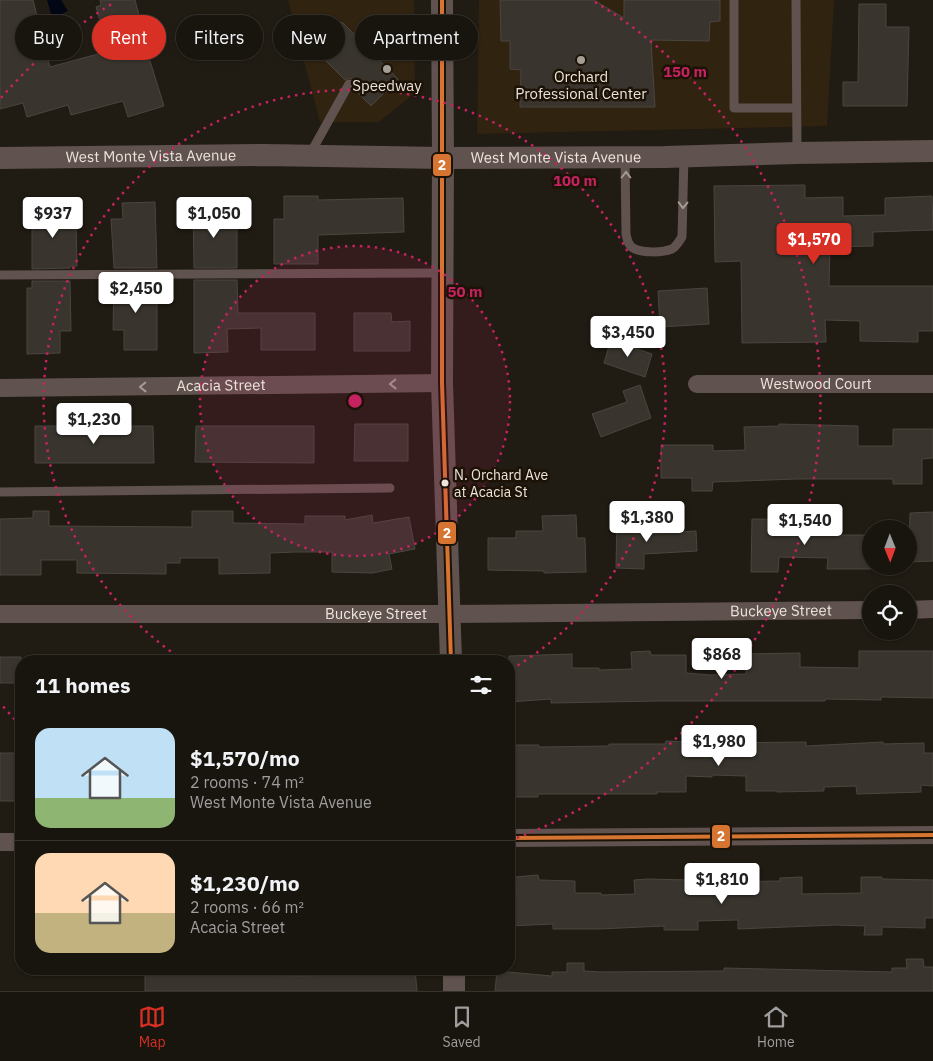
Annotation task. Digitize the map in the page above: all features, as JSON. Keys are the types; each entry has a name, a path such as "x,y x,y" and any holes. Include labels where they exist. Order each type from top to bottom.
{"street":[{"path":"442,10 442,383 451,655"},
{"name":"West Monte Vista Avenue","path":"0,158 309,156 443,158 626,157 797,152 933,151"},
{"name":"Acacia Street","path":"0,388 442,383"},
{"name":"Westwood Court","path":"697,384 933,384"},
{"name":"Buckeye Street","path":"0,614 451,614 862,610"},
{"path":"917,610 933,610"},
{"path":"515,838 933,835"},
{"path":"0,842 15,842"},
{"path":"454,975 454,991"}],"lane":[{"path":"734,0 734,108 796,108"},
{"path":"796,0 797,152"},
{"path":"425,15 442,10"},
{"path":"309,156 350,84"},
{"path":"626,157 626,234 628,242 631,247 641,250 660,251 671,249 677,245 682,237 684,156"},
{"path":"0,275 443,273"},
{"path":"0,492 390,488"}],"shaded area":[{"path":"47,0 61,0 68,11 59,15 51,15"},
{"path":"288,0 414,0 414,15 355,15 355,60 415,60 415,93 379,122 320,122 304,60 345,60 345,15 292,15"},
{"name":"Orchard Professional Center","path":"479,0 834,0 827,126 477,134"}],"building":[{"path":"0,0 33,0 37,15 15,15 15,60 48,60 50,67 82,60 82,58 92,56 92,60 150,60 164,106 128,117 123,101 71,115 68,105 27,117 23,103 0,109"},
{"path":"100,0 135,0 139,15 98,15 96,7 101,5"},
{"name":"Orchard Professional Center","path":"500,0 594,0 624,18 624,0 720,0 720,21 710,22 709,41 651,40 655,107 520,107 521,70 510,69 510,41 501,41"},
{"path":"859,4 886,4 886,27 909,27 907,106 843,106 843,82 858,82"},
{"path":"345,25 355,35 355,60 379,60 398,79 371,106 354,89 354,80 349,78 345,80 325,60 345,60"},
{"path":"805,185 805,198 843,197 843,216 885,215 885,198 932,196 933,230 873,232 873,246 830,247 829,286 933,286 933,331 918,331 918,342 860,341 860,321 825,320 826,342 742,343 741,261 715,262 714,186"},
{"path":"284,196 318,196 318,200 403,198 404,232 318,235 318,264 274,264 274,219 284,219"},
{"path":"155,202 157,268 114,268 111,219 123,219 122,203"},
{"path":"66,206 66,221 76,221 77,266 70,266 70,268 32,269 32,207"},
{"path":"226,206 226,220 237,220 237,268 194,268 193,207"},
{"path":"194,280 237,280 238,313 315,313 315,350 261,350 261,328 227,329 228,352 194,353"},
{"path":"32,281 70,281 71,331 60,331 60,353 27,354 27,288 32,288"},
{"path":"114,281 157,281 157,350 124,350 124,330 113,330"},
{"path":"707,288 709,324 660,327 658,291"},
{"path":"354,313 391,313 392,322 410,321 410,351 354,351"},
{"path":"611,340 652,354 645,377 604,363"},
{"path":"640,385 651,418 601,437 592,414 627,402 623,391"},
{"path":"355,424 408,424 408,461 354,461"},
{"path":"779,424 858,426 858,446 893,446 893,429 933,429 933,458 922,459 922,484 893,484 893,479 797,479 713,482 712,491 692,491 692,478 661,478 661,445 713,445 713,451 745,450 744,427 779,426"},
{"path":"35,426 153,426 154,463 35,463"},
{"path":"196,426 314,426 314,463 195,462"},
{"path":"33,511 49,511 49,526 192,527 192,511 233,511 233,523 305,524 305,516 345,516 345,520 372,515 373,523 409,517 415,549 389,554 392,569 373,573 332,572 332,552 296,552 270,553 270,573 219,574 219,558 180,558 180,563 166,563 166,574 77,573 77,560 41,560 41,575 0,575 0,519 33,518"},
{"path":"933,512 933,561 918,562 918,520 910,520 910,513"},
{"path":"576,515 577,538 585,538 586,572 544,573 544,571 488,570 488,538 516,538 516,531 543,531 542,516"},
{"path":"617,517 645,517 645,534 696,531 697,551 644,554 644,569 616,568"},
{"path":"752,519 811,520 811,535 862,535 862,569 827,569 828,558 779,557 778,572 751,572"},
{"path":"650,651 651,655 686,655 686,673 711,675 746,674 746,654 800,653 800,667 859,668 859,651 933,651 933,698 881,697 881,700 825,699 825,701 551,703 551,699 515,702 515,656 572,654 572,668 599,668 599,670 632,669 631,652"},
{"path":"0,657 15,657 15,683 0,683"},
{"path":"666,741 712,743 806,742 806,746 883,742 883,744 924,743 924,753 933,753 933,786 921,785 921,792 857,794 856,786 824,787 824,791 746,791 746,776 712,775 712,777 686,776 686,792 657,792 657,794 538,794 538,797 515,797 515,745 539,745 539,747 665,744"},
{"path":"0,753 15,753 15,801 0,801"},
{"path":"538,875 539,880 575,881 575,893 601,893 601,895 635,894 634,880 648,879 690,880 690,887 724,887 724,882 780,881 780,878 802,877 802,894 861,893 861,877 933,880 933,918 925,918 925,928 882,927 882,935 864,935 865,926 836,925 738,929 738,920 698,921 698,930 664,930 664,926 553,929 553,924 515,926 515,877"},
{"path":"906,959 923,959 924,967 933,967 933,991 495,991 497,975 515,975 515,973 552,976 552,972 567,972 567,963 584,963 584,971 601,972 724,971 724,968 892,972 892,968 907,968"},
{"path":"145,975 416,975 417,991 145,991"}],"transit line":[{"name":"2","path":"442,0 442,383 451,655"},
{"name":"2","path":"515,838 933,835"}],"place":[{"name":"Orchard Professional Center","path":"581,60"},
{"name":"Speedway","path":"387,69"},
{"name":"N. Orchard Ave at Acacia St","path":"445,483"}]}
